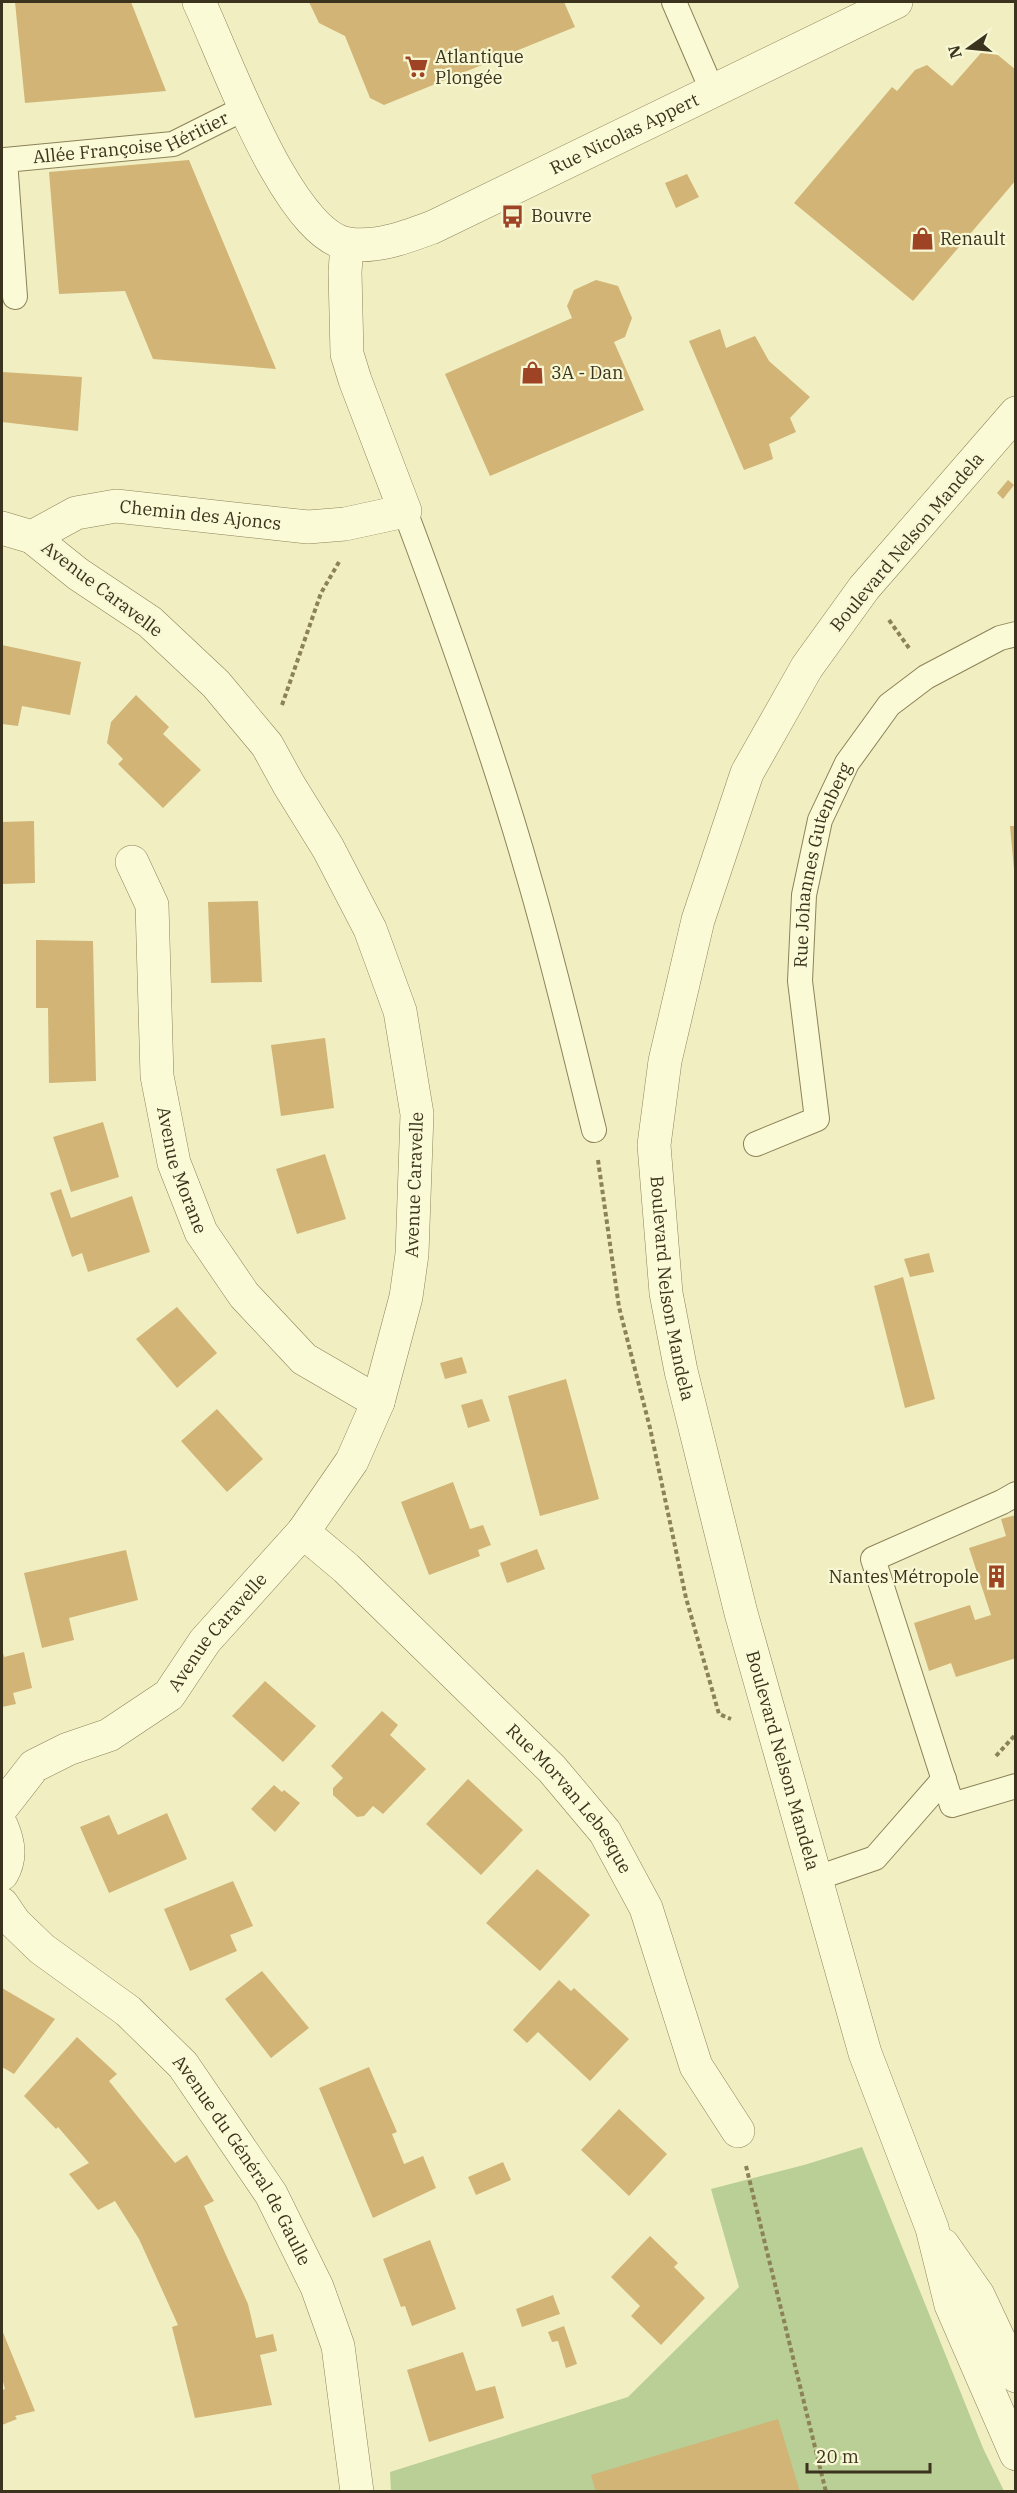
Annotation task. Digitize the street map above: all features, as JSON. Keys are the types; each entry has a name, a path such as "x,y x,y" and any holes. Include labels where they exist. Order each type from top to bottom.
{"street":[{"path":"199,2 280,178 304,214 325,233 347,244 345,272 347,354 357,387 405,511"},
{"name":"Rue Nicolas Appert","path":"347,244 398,240 433,227 896,2"},
{"name":"Boulevard Nelson Mandela","path":"1016,413 864,588 807,667 747,773 698,920 666,1061 654,1145 666,1293 681,1371 741,1613 865,2053 932,2228 951,2305 1016,2454"},
{"name":"Chemin des Ajoncs","path":"33,537 76,513 116,506 308,527 368,520 405,511"},
{"path":"2,528 33,537"},
{"name":"Avenue Caravelle","path":"2,1807 34,1766 68,1749 109,1735 169,1695 205,1641 303,1532 352,1461 378,1402 406,1297 411,1254 417,1114 400,1011 370,929 328,848 267,746 216,684 150,622 78,574 33,537"},
{"name":"Avenue Morane","path":"132,862 152,905 157,1076 161,1098 174,1163 201,1232 244,1295 304,1359 378,1402"},
{"name":"Rue Morvan Lebesque","path":"303,1532 346,1568 552,1769 605,1832 646,1908 696,2066 738,2131"},
{"path":"2,1827 8,1840 9,1854 2,1874"},
{"name":"Avenue du Général de Gaulle","path":"2,1904 15,1923 42,1949 128,2011 183,2065 271,2194 317,2287 338,2346 357,2492"},
{"name":"Boulevard Nelson Mandela","path":"932,2228 978,2295 1016,2376"}],"lane":[{"path":"674,2 712,90"},
{"name":"Allée Françoise Héritier","path":"15,297 5,160 174,144 246,107"},
{"path":"405,511 451,633 502,786 528,874 594,1130"},
{"name":"Rue Johannes Gutenberg","path":"756,1144 817,1119 800,981 804,895 820,820 847,763 889,705 926,676 1000,638 1016,634"},
{"path":"1016,1494 873,1559 952,1805 1016,1786"},
{"path":"817,1878 875,1858 944,1779"}],"path":[{"path":"267,746 321,593 351,542 368,520"},
{"path":"864,588 903,639 926,676"},
{"path":"738,2131 826,2492"}],"green space":[{"path":"862,2147 983,2448 1004,2491 391,2492 390,2472 628,2397 739,2287 711,2189"}],"building":[{"path":"15,2 131,2 166,91 25,103"},
{"name":"Atlantique Plongée","path":"309,2 564,2 575,27 384,105 370,98 345,36 319,23"},
{"path":"987,46 1016,70 1016,180 913,301 794,203 892,87 897,91 915,70 927,65 952,86"},
{"path":"189,160 276,369 153,359 125,291 59,294 49,172"},
{"path":"687,174 699,197 676,208 665,183"},
{"path":"596,280 618,286 632,318 625,337 614,342 644,410 490,476 445,374 572,318 567,306 574,290"},
{"path":"720,329 726,348 755,336 769,361 810,397 790,418 796,432 769,444 773,459 744,470 689,341"},
{"path":"2,372 82,377 78,431 2,422"},
{"path":"1008,480 1014,485 1003,499 997,493"},
{"path":"2,645 81,662 70,715 22,706 18,726 2,724"},
{"path":"136,695 169,727 163,734 201,770 163,808 118,764 123,759 107,743 111,722"},
{"path":"34,821 35,883 2,884 2,822"},
{"path":"1010,826 1016,826 1016,869 1014,869"},
{"path":"258,901 262,982 211,983 208,902"},
{"path":"36,940 93,941 96,1081 49,1083 48,1008 36,1008"},
{"path":"325,1038 334,1108 281,1116 271,1045"},
{"path":"103,1122 119,1177 71,1192 53,1137"},
{"path":"325,1154 346,1219 297,1234 276,1169"},
{"path":"61,1189 71,1218 132,1196 150,1252 88,1272 82,1253 72,1257 50,1193"},
{"path":"929,1253 934,1272 910,1277 904,1259"},
{"path":"903,1277 935,1399 905,1408 874,1286"},
{"path":"177,1307 217,1353 177,1388 136,1339"},
{"path":"462,1357 467,1373 445,1379 440,1363"},
{"path":"566,1379 599,1499 540,1516 508,1396"},
{"path":"482,1399 490,1421 468,1428 461,1405"},
{"path":"217,1409 263,1459 227,1492 181,1441"},
{"path":"453,1482 470,1529 483,1525 491,1545 478,1550 480,1556 429,1575 401,1502"},
{"name":"Nantes Métropole","path":"1016,1515 1016,1658 956,1677 951,1663 929,1671 914,1623 970,1605 975,1620 991,1615 969,1548 1006,1536 1001,1519"},
{"path":"537,1549 545,1569 507,1583 500,1563"},
{"path":"126,1550 138,1600 69,1618 74,1640 42,1648 24,1573"},
{"path":"2,1649 4,1657 24,1652 32,1688 13,1693 16,1704 2,1707"},
{"path":"265,1681 316,1726 283,1762 232,1716"},
{"path":"382,1711 398,1725 390,1735 426,1769 383,1814 373,1806 364,1816 357,1817 333,1795 333,1788 343,1778 331,1766"},
{"path":"468,1779 523,1830 481,1875 426,1824"},
{"path":"274,1785 300,1803 275,1832 251,1809"},
{"path":"167,1813 187,1859 109,1893 80,1827 109,1815 118,1835"},
{"path":"537,1869 590,1915 540,1971 486,1923"},
{"path":"233,1881 253,1926 230,1935 237,1951 190,1971 164,1909"},
{"path":"262,1971 309,2028 271,2058 225,1999"},
{"path":"559,1980 571,1991 574,1988 629,2039 590,2081 538,2032 527,2043 513,2030"},
{"path":"2,1988 55,2019 14,2074 2,2067"},
{"path":"77,2037 117,2074 109,2081 175,2163 187,2155 214,2201 204,2206 248,2304 256,2338 273,2334 277,2351 260,2355 272,2405 195,2418 172,2327 178,2325 139,2239 115,2201 98,2210 69,2174 89,2163 58,2127 56,2129 24,2096"},
{"path":"369,2067 397,2132 392,2134 404,2164 423,2156 436,2188 373,2218 319,2088"},
{"path":"619,2109 667,2154 629,2196 581,2150"},
{"path":"503,2162 511,2180 476,2195 468,2177"},
{"path":"650,2236 678,2263 674,2267 705,2298 661,2345 631,2316 640,2306 611,2277"},
{"path":"430,2240 456,2309 412,2326 405,2306 401,2307 383,2259"},
{"path":"553,2295 560,2314 522,2327 516,2309"},
{"path":"564,2326 577,2364 566,2368 558,2341 552,2342 548,2332"},
{"path":"2,2330 35,2411 15,2416 17,2419 2,2425 2,2390 5,2389 2,2378"},
{"path":"463,2352 476,2391 495,2386 504,2418 429,2442 407,2370"},
{"path":"778,2419 800,2492 596,2492 591,2475"}],"place":[{"name":"Atlantique Plongée","path":"417,67"},
{"name":"Bouvre","path":"513,216"},
{"name":"Renault","path":"922,239"},
{"name":"3A - Dan","path":"533,373"},
{"name":"Nantes Métropole","path":"997,1577"}]}
